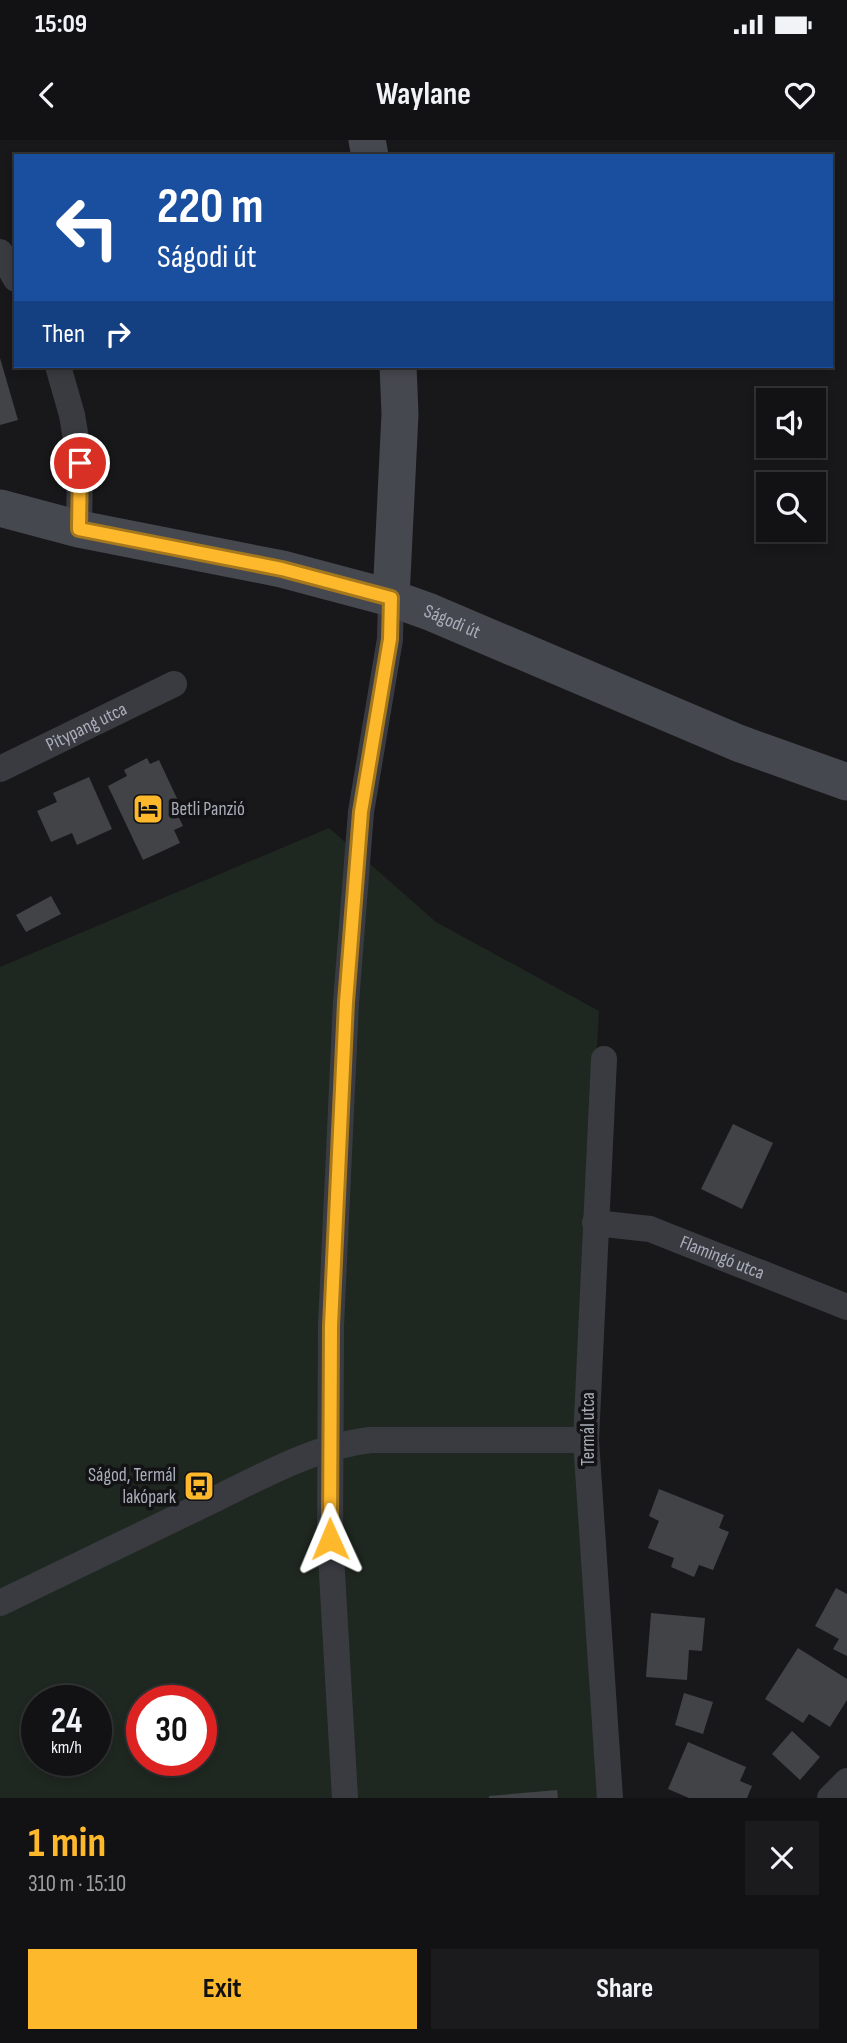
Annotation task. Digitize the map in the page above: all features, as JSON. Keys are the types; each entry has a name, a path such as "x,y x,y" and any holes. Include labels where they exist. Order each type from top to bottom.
{"street":[{"path":"0,252 14,276"},
{"path":"59,368 72,415 80,463 79,529"},
{"path":"345,1798 330,1539 331,1326 346,1002 361,812 390,639 400,414 398,368"},
{"name":"Ságodi út","path":"0,508 79,529 282,569 391,598 430,612 726,738 847,782"},
{"name":"Pitypang utca","path":"0,769 174,684"},
{"name":"Termál utca","path":"604,1059 586,1440 610,1798"},
{"name":"Flamingó utca","path":"595,1223 649,1229 847,1307"},
{"path":"0,1603 236,1489 329,1448 349,1442 586,1440"},
{"path":"830,1798 847,1781"}],"shaded area":[{"path":"329,828 436,922 599,1011 576,1422 607,1798 0,1798 0,967"}],"building":[{"path":"0,358 18,420 0,425"},
{"name":"Betli Panzió","path":"147,758 150,764 159,760 181,807 175,810 183,826 174,830 180,843 143,860 108,786 127,776 124,770"},
{"path":"89,777 112,829 77,845 72,833 51,842 37,811 57,802 53,793"},
{"path":"51,896 61,914 26,932 16,915"},
{"path":"733,1124 773,1143 742,1209 701,1189"},
{"path":"659,1489 724,1515 719,1528 729,1532 713,1570 699,1565 694,1577 671,1567 674,1558 648,1548 659,1521 649,1516"},
{"path":"836,1588 847,1594 847,1656 833,1649 839,1639 815,1626"},
{"path":"651,1613 705,1618 702,1651 689,1650 687,1680 646,1677"},
{"path":"798,1648 847,1679 847,1700 830,1727 809,1714 803,1723 765,1699"},
{"path":"684,1693 713,1702 703,1734 675,1725"},
{"path":"792,1731 820,1757 800,1780 772,1754"},
{"path":"688,1742 746,1767 740,1781 752,1786 747,1798 689,1798 668,1789"},
{"path":"557,1790 558,1798 489,1798 489,1796"}],"place":[{"name":"Betli Panzió","path":"148,809"},
{"name":"Ságod, Termál lakópark","path":"199,1486"}],"route":[{"path":"80,463 79,529 282,569 391,598 390,639 361,812 346,1002 331,1326 330,1539"}]}
